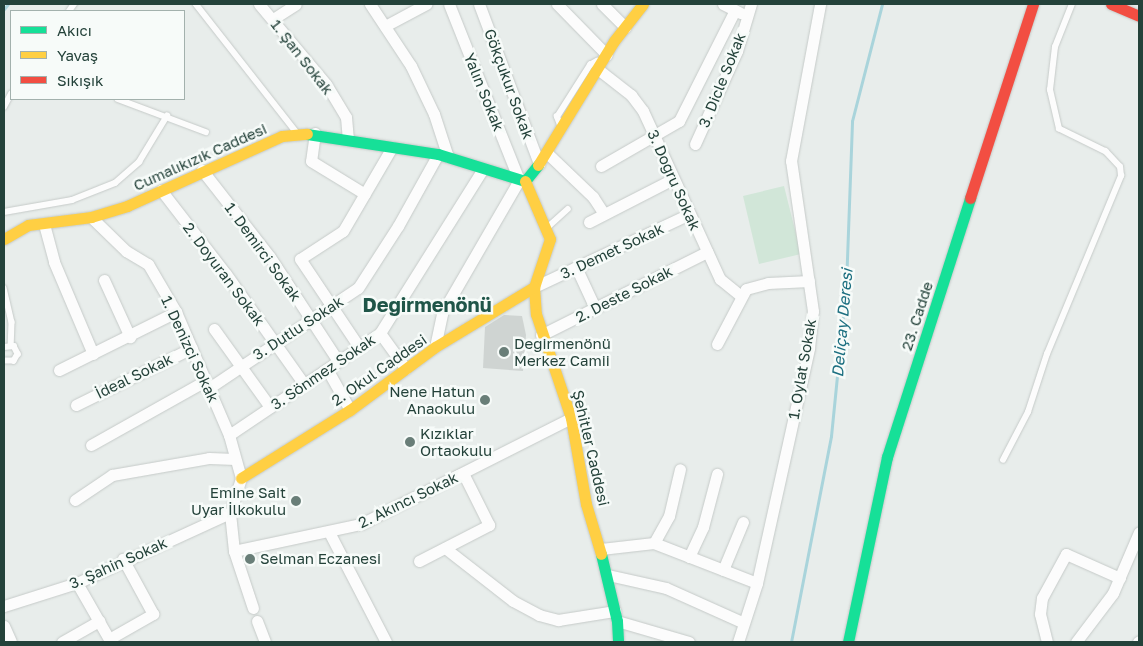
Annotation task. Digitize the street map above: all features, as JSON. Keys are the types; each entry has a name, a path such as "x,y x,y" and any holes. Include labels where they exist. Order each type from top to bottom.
{"main road":[{"path":"547,227 534,207 522,180 539,164 547,153 600,70 607,55 642,4"},
{"name":"23. Cadde","path":"848,642 887,458 1033,4"},
{"path":"1111,4 1139,16"},
{"path":"1127,4 1139,9"},
{"name":"Cumalıkızık Caddesi","path":"4,239 28,225 91,217 127,206 202,170 282,136 315,133 443,155 522,180"},
{"name":"Şehitler Caddesi","path":"547,227 550,240 534,287 541,336 558,376 571,418 586,504 608,576 616,616 618,642"},
{"name":"2. Okul Caddesi","path":"241,478 350,410 435,347 515,296 534,287"}],"street":[{"name":"1. Şan Sokak","path":"259,4 326,84 346,117 348,140"},
{"path":"273,19 296,4"},
{"path":"370,4 411,66 434,114 443,155"},
{"path":"385,26 426,4"},
{"name":"Yalın Sokak","path":"449,4 522,180"},
{"name":"Gökçukur Sokak","path":"479,4 539,164"},
{"path":"557,4 607,55"},
{"path":"602,4 625,27"},
{"name":"3. Dicle Sokak","path":"723,4 747,16"},
{"name":"3. Dicle Sokak","path":"695,144 736,51 751,4"},
{"name":"1. Oylat Sokak","path":"738,642 757,582 809,348 812,311 791,161 820,4"},
{"path":"601,166 679,121 735,10"},
{"name":"3. Doğru Sokak","path":"600,70 631,95 643,111 707,252 726,287 740,296"},
{"path":"315,133 311,160 365,194"},
{"path":"359,347 300,259 343,231 392,147"},
{"path":"547,153 593,197 604,214"},
{"name":"3. Dutlu Sokak","path":"91,445 240,367 358,288 443,155"},
{"name":"3. Sönmez Sokak","path":"229,435 380,333 484,169"},
{"name":"1. Demirci Sokak","path":"202,170 270,257 338,361"},
{"path":"435,347 442,313 522,180"},
{"path":"589,222 673,180"},
{"name":"2. Doyuran Sokak","path":"161,190 275,342 304,384"},
{"name":"3. Demet Sokak","path":"534,287 689,214"},
{"name":"1. Denizci Sokak","path":"91,217 126,251 148,264 176,312 229,435 241,478"},
{"path":"44,224 54,262 93,354"},
{"name":"2. Deste Sokak","path":"541,336 707,252"},
{"path":"576,267 595,308"},
{"path":"104,280 130,337"},
{"path":"717,344 740,296 755,285 809,281"},
{"path":"59,370 130,337 176,312"},
{"path":"214,329 270,407"},
{"path":"380,333 406,368"},
{"name":"İdeal Sokak","path":"76,405 192,348"},
{"path":"326,369 350,410"},
{"name":"2. Akıncı Sokak","path":"234,551 361,524 571,418"},
{"path":"75,500 112,475 209,458 235,459"},
{"path":"654,543 669,516 680,469"},
{"path":"419,561 489,525 464,473"},
{"path":"689,557 702,527 717,474"},
{"path":"241,478 230,513 234,551 253,608"},
{"name":"3. Şahin Sokak","path":"4,606 77,583 123,559 230,513"},
{"path":"723,570 743,522"},
{"path":"329,532 386,642"},
{"path":"1076,642 1113,593 1139,532"},
{"path":"601,549 654,543 757,582"},
{"path":"445,548 513,601 539,615 558,620 616,616 689,642"},
{"path":"1047,642 1040,614 1042,598 1066,554 1120,578"},
{"path":"77,583 110,639 152,614 123,559"},
{"path":"608,576 666,588 744,622"},
{"path":"62,642 99,621"},
{"path":"256,621 265,642"},
{"path":"4,626 11,642"}],"lane":[{"path":"196,4 299,135"},
{"path":"1003,460 1028,412 1047,354 1121,176 1120,167 1106,152 1058,128 1050,90 1055,47 1072,4"},
{"path":"562,131 557,117 590,65 607,55"},
{"path":"4,107 10,96"},
{"path":"121,100 206,132"},
{"path":"4,212 72,200 115,183 139,162 167,116"},
{"path":"547,227 568,209"},
{"path":"4,288 12,322 11,345"},
{"path":"4,347 11,345 16,348 17,357 11,363 4,361"}],"green space":[{"path":"784,186 801,254 759,264 743,196"}],"building":[{"name":"Değirmenönü Merkez Camii","path":"504,315 522,316 526,335 523,371 483,368 485,327"}],"waterway":[{"path":"4,9 8,4"},
{"name":"Deliçay Deresi","path":"791,642 831,436 846,286 852,121 882,4"}],"traffic: fast":[{"path":"307,134 438,154 525,181 538,165"},
{"path":"848,642 887,457 970,198"},
{"path":"601,554 617,621 618,642"}],"traffic: slow":[{"path":"538,165 614,41 643,4"},
{"path":"4,239 28,225 91,217 127,206 282,136 307,134"},
{"path":"525,181 550,239 534,287 536,314 571,418 586,504 601,554"},
{"path":"241,478 350,410 435,347 534,287"}],"traffic: jam":[{"path":"970,198 1033,4"},
{"path":"1111,4 1139,16"}],"place":[{"name":"Değirmenönü Merkez Camii","path":"504,352"},
{"name":"Nene Hatun Anaokulu","path":"485,400"},
{"name":"Kızıklar Ortaokulu","path":"410,442"},
{"name":"Emine Sait Uyar İlkokulu","path":"296,501"},
{"name":"Selman Eczanesi","path":"250,559"}],"district":[{"name":"Değirmenönü","path":"427,304"}]}
